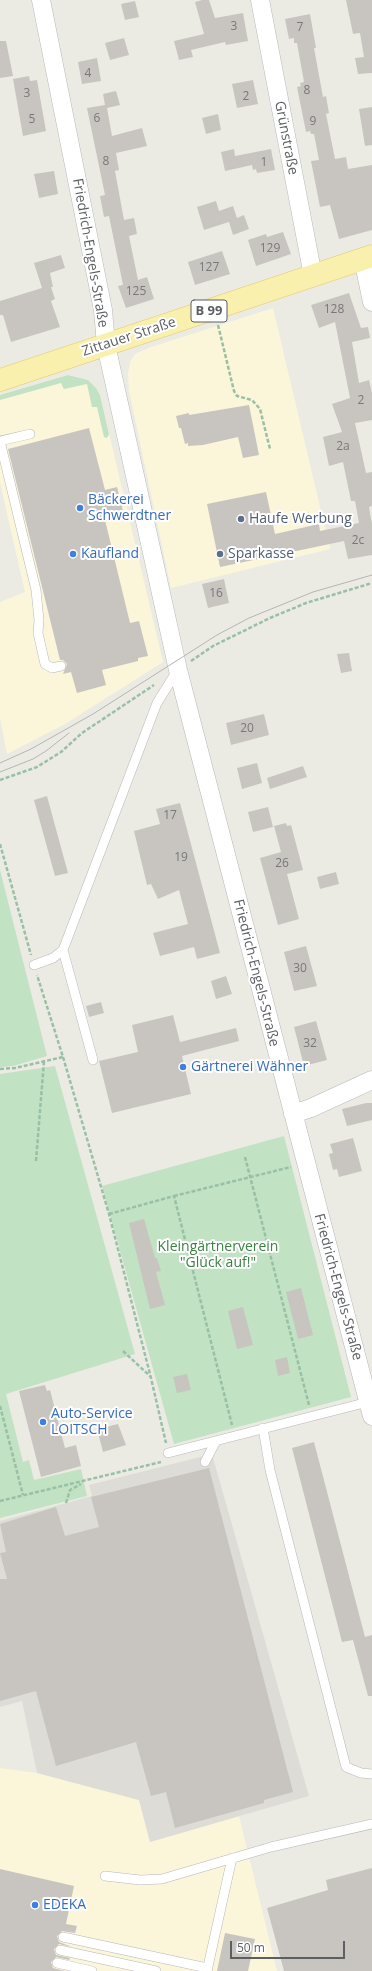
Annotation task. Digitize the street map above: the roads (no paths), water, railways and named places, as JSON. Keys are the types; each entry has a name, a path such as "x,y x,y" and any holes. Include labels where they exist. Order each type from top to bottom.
{"main road":[{"name":"Zittauer Straße","path":"0,380 368,257"}],"street":[{"name":"Friedrich-Engels-Straße","path":"41,0 103,310 106,345 178,670 370,1409"},
{"name":"Grünstraße","path":"260,0 313,276"},
{"path":"368,257 372,302"},
{"path":"293,1114 311,1108 372,1080"}],"lane":[{"path":"30,434 0,441 36,590 39,614 38,633 46,664 52,668 61,666"},
{"path":"34,965 53,958 63,950 157,703 178,670"},
{"path":"63,950 93,1060"},
{"path":"168,1453 312,1416 370,1409"},
{"path":"263,1428 270,1470 346,1767 361,1773 372,1774"},
{"path":"205,1462 216,1440"},
{"path":"105,1876 140,1880 162,1879 232,1858 372,1824"},
{"path":"63,1937 207,1970 232,1858"},
{"path":"60,1950 156,1971"},
{"path":"57,1963 92,1971"}],"tram line":[{"path":"0,763 31,749 93,714 217,635 249,618 313,592 372,575"},
{"path":"0,772 33,759 69,733"}],"place":[{"name":"Bäckerei Schwerdtner","path":"80,508"},
{"name":"Haufe Werbung","path":"241,519"},
{"name":"Kaufland","path":"73,554"},
{"name":"Sparkasse","path":"220,554"},
{"name":"Gärtnerei Wähner","path":"183,1067"},
{"name":"Auto-Service LOITSCH","path":"43,1422"},
{"name":"EDEKA","path":"35,1905"}],"park label":[{"name":"Kleingärtnerverein \"Glück auf!\"","path":"218,1256"}]}
